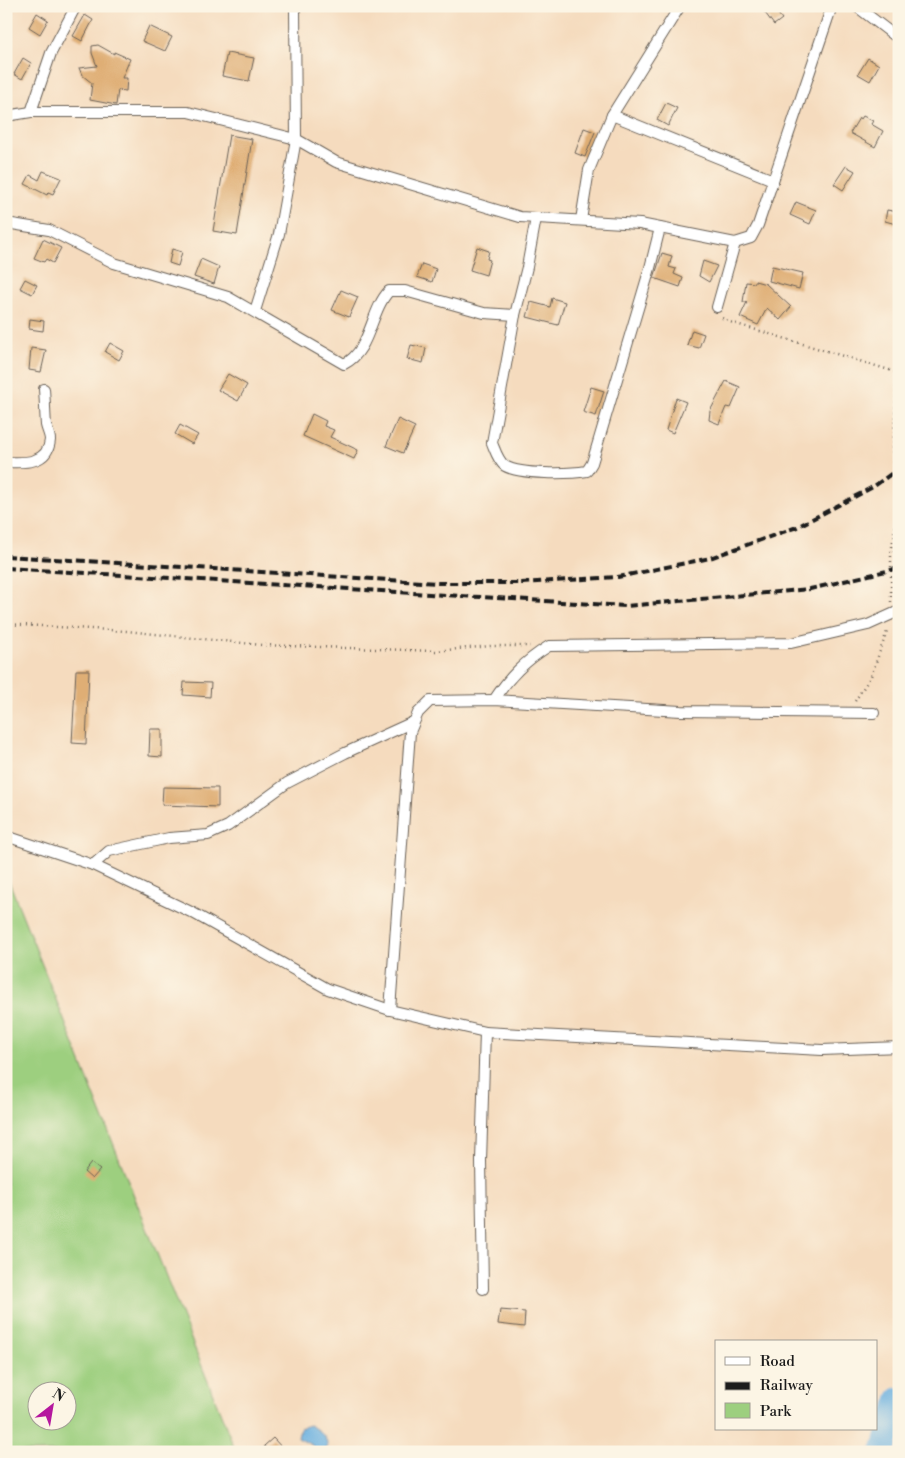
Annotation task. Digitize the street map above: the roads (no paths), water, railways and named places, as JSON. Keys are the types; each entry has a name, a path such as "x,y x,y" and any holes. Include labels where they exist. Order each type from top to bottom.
{"street":[{"path":"31,112 51,54 76,6"},
{"path":"255,311 279,234 296,139 295,6"},
{"path":"581,220 590,170 612,114 680,6"},
{"path":"6,116 31,112 188,112 296,139 336,162 520,216 640,224 735,243 750,238 758,225 832,6"},
{"path":"856,6 899,39"},
{"path":"612,114 773,180"},
{"path":"536,218 515,316 492,443 497,456 504,466 520,471 587,470 592,463 650,268 660,228"},
{"path":"6,223 49,230 114,264 228,297 344,364 353,360 368,334 381,299 389,291 405,291 484,313 515,316"},
{"path":"717,307 735,243"},
{"path":"6,462 31,462 40,460 45,455 50,440 44,389"},
{"path":"494,700 506,681 528,660 549,646 791,644 859,628 896,612"},
{"path":"390,1010 410,732 424,704 430,701 494,700 681,711 874,713"},
{"path":"93,865 110,851 169,838 208,835 228,826 287,783 345,753 414,722"},
{"path":"6,836 93,865 193,913 328,989 390,1010 485,1032 822,1050 899,1046"},
{"path":"483,1288 481,1162 485,1032"}],"water":[{"path":"309,1425 323,1435 327,1443 326,1451 316,1452 312,1445 298,1438 300,1428"}],"waterway":[{"path":"883,1452 899,1399"}],"railway":[{"path":"6,556 439,583 522,583 618,577 710,558 797,527 873,487 899,468"},
{"path":"6,568 626,606 810,589 899,568"}]}
